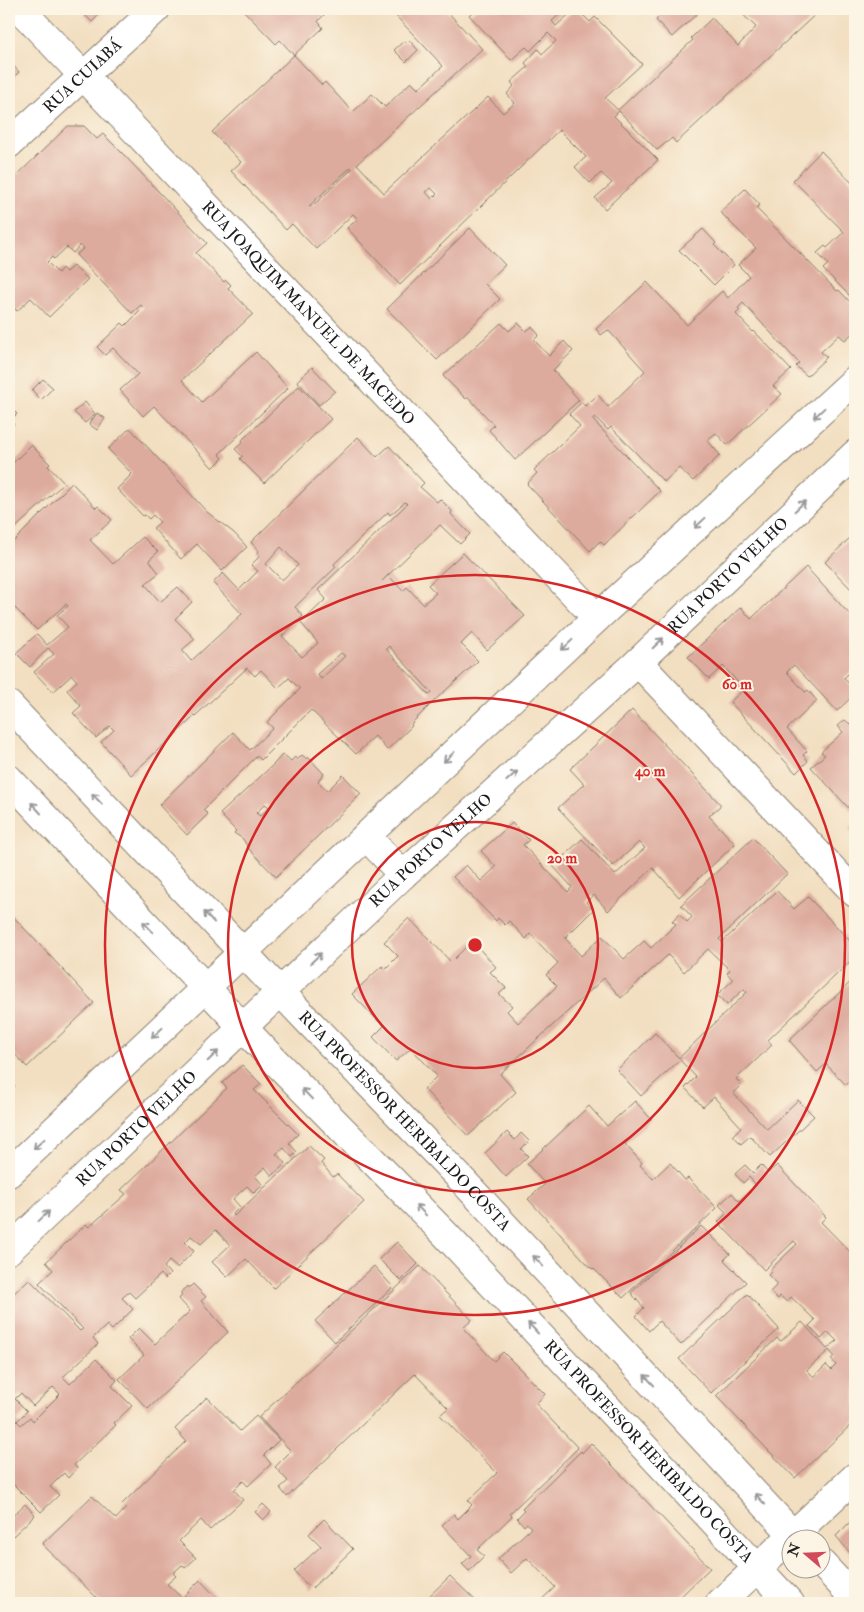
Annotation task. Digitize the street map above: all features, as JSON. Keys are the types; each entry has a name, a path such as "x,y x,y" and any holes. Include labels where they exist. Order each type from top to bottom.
{"main road":[{"name":"RUA JOAQUIM MANUEL DE MACEDO","path":"20,9 597,618"},
{"name":"RUA CUIABÁ","path":"9,144 156,9"},
{"path":"9,1173 597,618 855,380"},
{"name":"RUA PORTO VELHO","path":"9,1250 403,876 638,662 855,454"},
{"path":"638,662 855,893"},
{"name":"RUA PROFESSOR HERIBALDO COSTA","path":"9,705 463,1181 789,1530"},
{"name":"RUA PROFESSOR HERIBALDO COSTA","path":"9,779 205,988 445,1234 790,1603"},
{"path":"366,836 403,876"},
{"path":"803,1530 855,1477"},
{"path":"720,1603 782,1548"},
{"path":"832,1575 855,1599"}],"building":[{"path":"88,9 95,9 100,14 92,22 83,13"},
{"path":"242,9 321,9 325,14 318,21 323,28 294,55 280,40 276,44"},
{"path":"402,9 445,9 482,49 357,164 384,193 488,97 503,113 515,103 507,94 514,86 511,82 528,67 525,63 538,49 542,54 556,41 548,33 530,51 526,47 511,60 469,15 476,9 566,9 552,21 556,26 575,9 590,22 595,17 642,64 605,98 618,110 693,40 691,38 712,18 738,46 756,27 737,9 814,9 818,12 676,143 672,138 657,150 619,111 614,116 658,160 605,209 595,198 612,183 601,173 590,183 575,167 586,157 559,130 400,285 347,228 358,219 353,214 316,249 292,224 286,230 231,171 241,162 212,132 294,55 322,85 325,82 353,112 372,94 385,107 411,82 418,89 443,66 395,15","holes":["351,167 352,169 318,201 309,206","431,188 437,194 432,199 426,192"]},
{"path":"667,9 702,9 672,37 656,20"},
{"path":"409,40 418,50 406,62 394,50 404,41 406,43"},
{"path":"9,61 19,72 9,82"},
{"path":"68,126 84,126 97,139 103,134 126,157 207,243 196,253 224,282 226,280 231,285 228,288 253,314 182,380 202,402 256,352 288,388 219,454 223,458 213,468 154,406 143,416 120,390 138,374 113,348 105,355 97,347 122,323 125,326 143,308 141,305 132,313 76,255 84,248 80,245 73,253 67,247 54,259 52,257 47,262 58,273 62,268 66,272 73,266 88,279 49,317 31,298 17,311 9,303 9,183"},
{"path":"821,151 855,186 855,301 823,269 828,264 817,253 825,246 827,248 844,232 793,180"},
{"path":"745,189 760,205 756,208 837,291 839,290 852,304 855,301 855,331 845,340 839,335 821,352 827,357 807,376 796,366 799,363 743,303 738,308 740,310 736,314 791,370 773,386 782,394 727,445 716,433 707,440 720,455 693,481 679,468 664,482 611,427 608,430 595,417 592,419 660,491 604,545 600,541 590,551 527,484 537,473 534,470 580,426 569,414 582,402 585,406 598,395 608,407 645,371 608,330 601,335 596,329 647,282 687,325 722,291 728,298 749,276 738,265 756,248 720,212"},
{"path":"470,228 505,265 485,284 500,299 437,360 387,309"},
{"path":"703,229 716,243 714,245 734,265 714,285 679,250"},
{"path":"501,323 509,331 518,323 526,331 532,327 539,335 534,340 549,356 564,341 573,351 553,370 579,400 515,460 489,430 494,425 468,397 466,399 443,376"},
{"path":"312,367 335,391 319,405 297,381"},
{"path":"43,379 53,388 41,400 32,390"},
{"path":"299,386 331,419 264,483 240,459 242,456 235,449 243,442 242,440"},
{"path":"85,402 95,414 85,423 74,412"},
{"path":"9,406 17,414 10,421 14,424 9,430"},
{"path":"97,413 105,418 97,430 89,424"},
{"path":"130,428 207,512 234,533 247,547 222,571 197,544 181,559 153,528 160,522 153,515 149,519 145,515 143,516 117,489 132,474 108,449"},
{"path":"358,437 377,457 389,446 424,483 420,487 437,502 440,499 470,534 460,544 440,525 388,575 403,591 407,587 423,604 436,593 428,585 463,553 525,616 487,650 472,633 461,644 478,661 435,700 387,750 375,736 356,754 311,710 261,760 257,756 203,810 208,814 187,835 159,805 233,732 250,750 273,728 267,722 300,689 289,678 278,688 261,670 255,676 247,668 131,775 101,742 114,730 110,726 96,738 73,713 81,706 67,690 77,681 72,675 53,692 34,672 54,654 48,648 30,667 16,653 37,634 47,645 68,627 57,615 68,606 66,604 37,630 14,607 9,611 9,546 72,483 96,508 98,506 112,520 90,540 113,564 143,537 158,552 149,560 159,573 145,584 160,602 178,587 192,602 175,619 195,639 182,650 191,661 242,614 213,583 223,573 239,590 258,571 251,565 260,556 257,552 259,551 251,542","holes":["405,502 407,504 318,590 326,599 301,623 318,643 302,657 282,636 303,616 295,607 336,567 334,564 388,512 390,515","281,547 298,565 282,580 266,564","389,646 432,693 429,695 386,649","341,653 345,656 321,679 317,674"]},
{"path":"31,445 50,464 48,466 64,483 9,534 9,467"},
{"path":"851,537 855,541 855,593 825,562"},
{"path":"806,567 851,616 855,612 855,667 844,678 855,690 855,694 837,711 794,665 787,672 805,692 808,690 817,701 787,729 807,751 803,755 808,761 796,773 730,702 744,689 723,666 709,679 688,657 741,607 751,619"},
{"path":"632,710 721,805 709,816 735,844 679,897 653,868 608,911 594,895 586,902 593,910 565,938 581,956 602,936 624,959 644,941 651,948 676,924 672,921 679,914 687,922 692,917 681,905 753,838 787,874 719,939 722,942 777,891 794,909 808,897 855,946 855,957 768,1040 772,1045 736,1079 741,1085 733,1093 767,1129 798,1100 814,1116 770,1157 750,1136 741,1144 733,1135 741,1127 714,1097 703,1107 685,1088 696,1077 680,1060 641,1096 617,1070 655,1033 679,1058 747,992 744,989 727,1005 717,995 733,980 727,973 730,970 708,949 684,972 668,955 621,998 604,978 500,1074 516,1092 468,1136 424,1089 437,1076 411,1048 396,1061 373,1037 385,1025 381,1021 379,1022 352,994 382,966 385,969 398,956 384,942 409,918 451,962 472,941 496,967 490,972 506,988 499,994 512,1006 507,1011 518,1023 557,986 546,975 558,963 530,934 526,939 509,921 505,925 498,918 496,921 453,877 466,865 481,881 496,867 481,851 512,823 529,840 523,845 568,892 572,887 553,866 582,839 615,875 645,848 639,842 613,866 558,808 584,784 570,769"},
{"path":"855,719 855,815 811,767 825,755 821,752 843,732 838,726 845,720 850,724"},
{"path":"283,754 291,761 295,757 297,760 302,755 307,759 308,757 324,774 318,781 327,791 343,775 361,794 276,877 249,849 243,839 234,833 236,831 220,814","holes":["265,804 269,807 260,816 256,813"]},
{"path":"855,823 855,836 849,829"},
{"path":"9,912 94,1003 27,1067 9,1048"},
{"path":"855,978 855,1085 851,1080 846,1085 826,1064 817,1072 789,1040"},
{"path":"242,1065 261,1084 254,1090 298,1134 289,1143 297,1152 292,1157 284,1148 276,1154 286,1163 272,1176 265,1167 255,1176 263,1185 254,1193 247,1186 233,1199 240,1207 233,1214 234,1216 309,1146 324,1160 321,1163 333,1177 337,1174 364,1202 274,1288 246,1259 227,1277 212,1262 230,1245 216,1230 201,1244 191,1236 185,1242 194,1251 177,1268 169,1261 164,1267 170,1274 165,1279 161,1274 135,1298 129,1292 122,1298 133,1309 112,1330 107,1325 93,1338 98,1344 63,1377 70,1384 96,1359 117,1380 112,1386 132,1406 114,1423 116,1425 74,1465 77,1468 68,1478 64,1473 50,1487 59,1495 41,1512 9,1480 9,1298 29,1279 80,1331 83,1329 39,1283 53,1270 46,1262 86,1224 89,1227 126,1194 121,1190 227,1088 222,1083","holes":["53,1387 60,1394 33,1421 30,1417 21,1425 17,1421 27,1411 15,1399 21,1393 33,1406"]},
{"path":"9,1080 15,1086 9,1092"},
{"path":"635,1101 651,1119 625,1144 642,1163 640,1165 653,1179 670,1163 685,1180 688,1178 717,1208 623,1298 592,1269 528,1199 545,1184 527,1164 589,1106 607,1126"},
{"path":"507,1132 515,1140 521,1133 529,1141 521,1149 528,1156 506,1177 485,1153"},
{"path":"745,1165 753,1173 761,1165 768,1173 777,1165 826,1217 821,1222 855,1257 855,1421 795,1478 716,1396 777,1338 781,1341 802,1322 827,1349 837,1341 828,1332 821,1339 809,1326 815,1320 791,1297 787,1302 780,1296 778,1299 770,1292 778,1284 768,1275 771,1272 770,1270 797,1244 794,1241 764,1270 718,1222 727,1213 719,1205 732,1193 739,1201 756,1185 749,1177 743,1183 735,1174","holes":["829,1350 834,1356 831,1359 836,1365 831,1370 826,1365 814,1377 807,1370"]},
{"path":"701,1226 730,1254 724,1260 746,1282 681,1345 659,1321 649,1331 636,1316 644,1308 631,1293"},
{"path":"397,1242 418,1264 401,1281 379,1259"},
{"path":"374,1266 393,1287 335,1342 315,1321"},
{"path":"420,1266 472,1320 463,1328 494,1361 503,1352 545,1394 536,1404 578,1448 510,1513 512,1516 477,1550 484,1556 469,1571 462,1564 471,1556 442,1525 454,1514 458,1519 472,1505 468,1501 497,1473 440,1415 448,1408 415,1374 287,1497 280,1488 288,1481 275,1467 291,1451 259,1417"},
{"path":"193,1284 206,1297 201,1301 228,1332 148,1409 119,1379 144,1355 128,1339 139,1328 155,1344 190,1311 179,1299 182,1295 180,1293"},
{"path":"747,1294 779,1329 711,1393 679,1359"},
{"path":"207,1397 240,1431 256,1416 279,1440 264,1455 271,1464 248,1486 243,1481 234,1490 243,1500 210,1530 201,1520 179,1541 196,1558 185,1568 182,1565 173,1573 176,1576 167,1584 182,1598 200,1580 217,1598 214,1601 216,1603 102,1603 42,1544 92,1496 116,1519 126,1508 122,1504 186,1441 175,1429"},
{"path":"591,1443 710,1568 674,1603 538,1603 555,1587 527,1558 511,1573 498,1559 531,1528 527,1523 524,1526 517,1518 524,1511 522,1509"},
{"path":"25,1504 35,1515 13,1536 9,1532 9,1519"},
{"path":"263,1504 271,1512 263,1520 255,1512"},
{"path":"855,1517 855,1559 836,1536"},
{"path":"324,1519 353,1549 311,1589 294,1571 321,1546 309,1534"},
{"path":"450,1576 478,1603 422,1603"}]}
